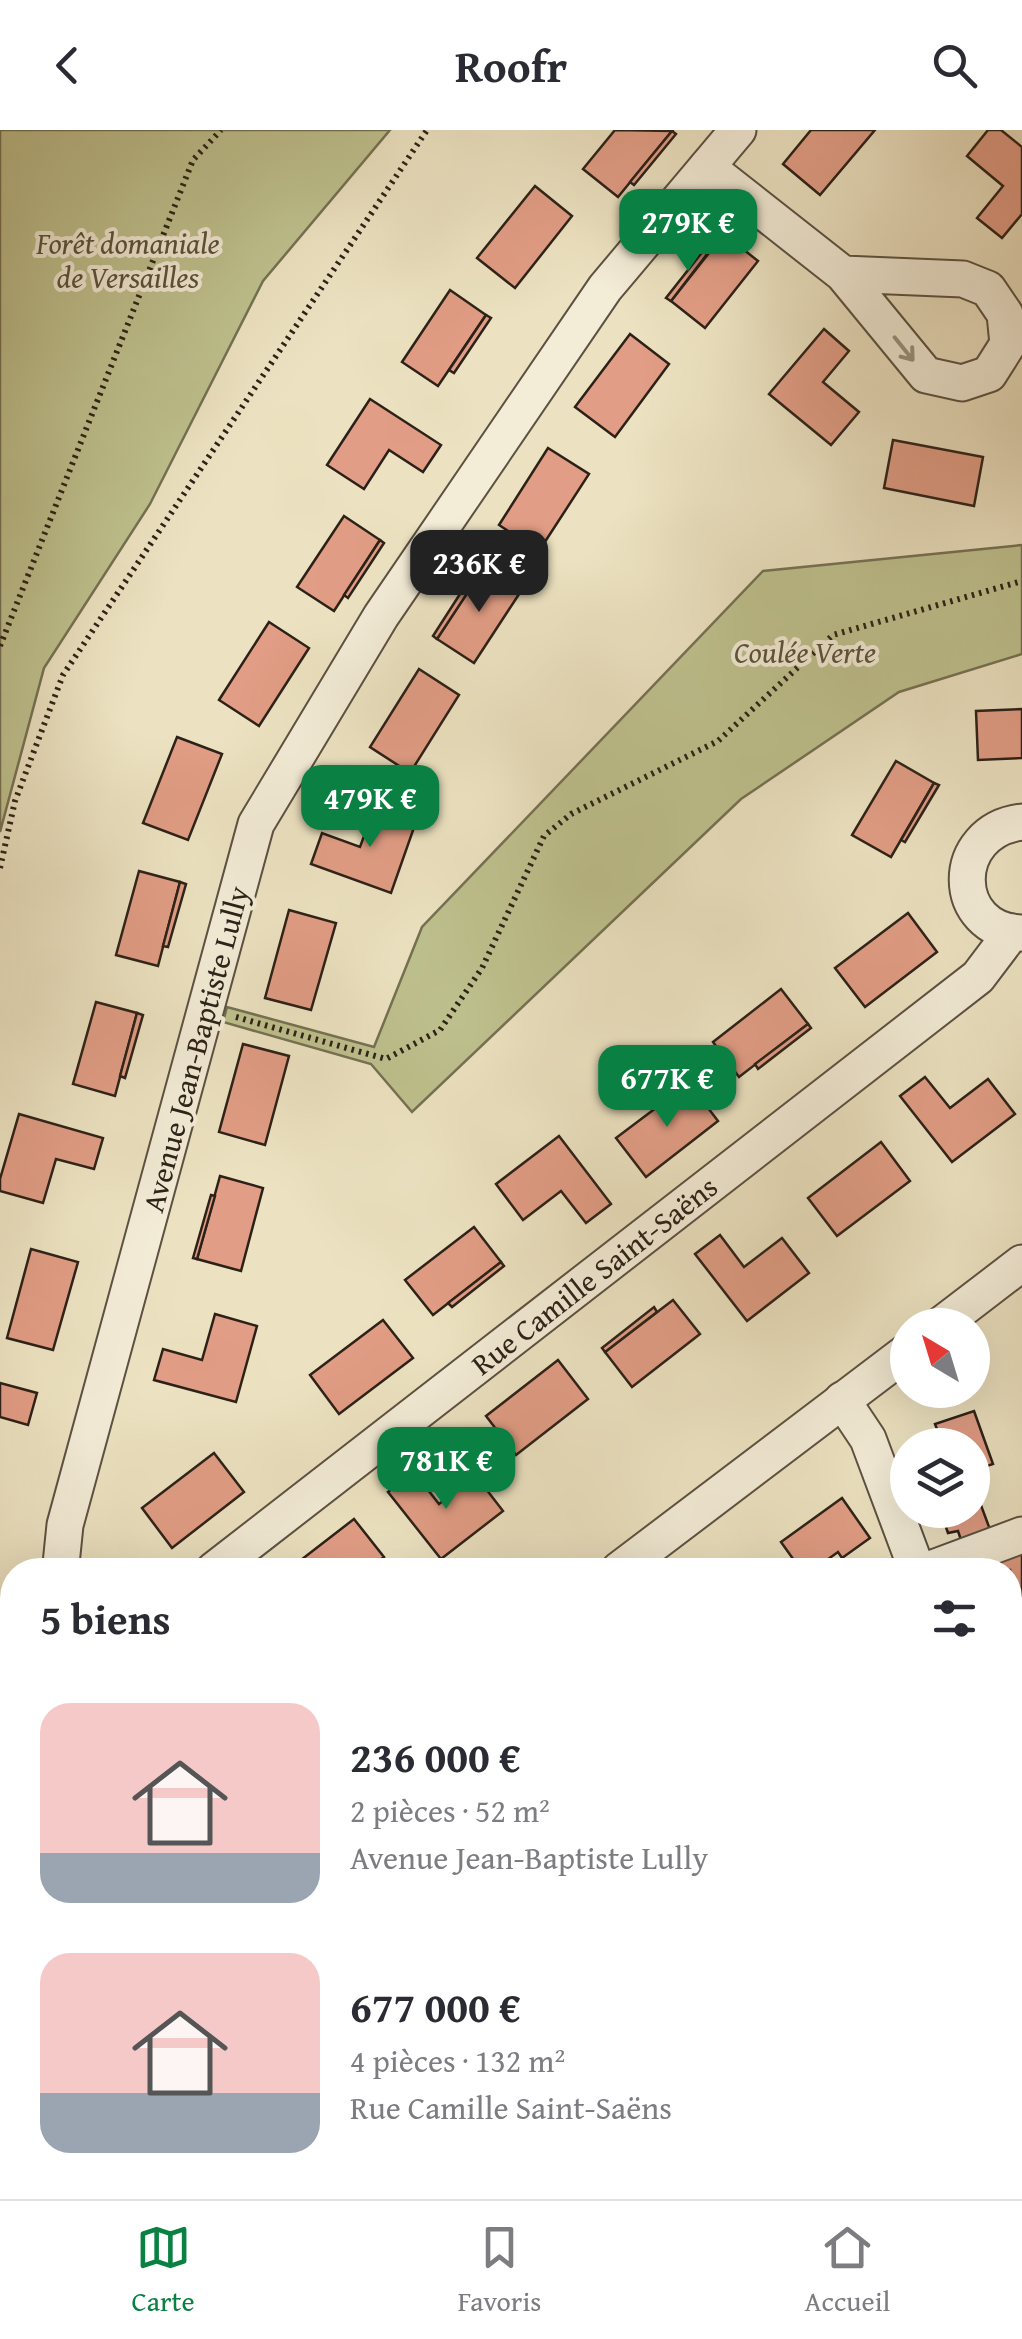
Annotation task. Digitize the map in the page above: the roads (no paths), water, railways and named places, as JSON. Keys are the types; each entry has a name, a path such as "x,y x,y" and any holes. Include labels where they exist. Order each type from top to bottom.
{"street":[{"name":"Avenue Jean-Baptiste Lully","path":"62,1558 65,1525 256,824 381,616 594,304 738,130"},
{"path":"708,166 842,274 926,375 962,384 989,374 1008,344 1005,314 988,289 963,278 842,274"},
{"name":"Rue Camille Saint-Saëns","path":"229,1558 978,976 1017,932 996,927 981,915 971,900 968,865 986,835 1002,826 1022,822"},
{"path":"963,1308 1022,1263"},
{"path":"635,1558 890,1364"},
{"path":"842,1400 868,1438 913,1558"},
{"path":"960,1558 1022,1535"}],"park label":[{"name":"Forêt domaniale de Versailles","path":"128,260"},
{"name":"Coulée Verte","path":"805,652"}]}
